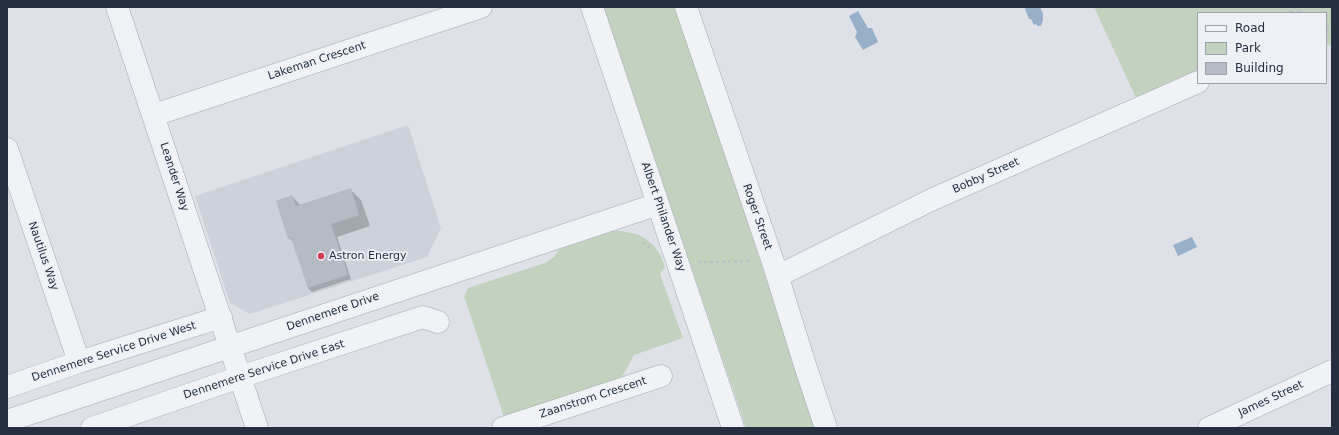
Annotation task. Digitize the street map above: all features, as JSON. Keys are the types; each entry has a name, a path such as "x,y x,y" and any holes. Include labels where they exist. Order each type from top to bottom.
{"street":[{"name":"Leander Way","path":"117,7 257,428"},
{"name":"Lakeman Crescent","path":"154,115 481,7"},
{"name":"Albert Philander Way","path":"592,7 733,428"},
{"name":"Roger Street","path":"686,7 774,267 826,428"},
{"name":"Bobby Street","path":"774,267 931,200 1197,82"},
{"name":"Nautilus Way","path":"7,149 79,362"},
{"name":"Dennemere Drive","path":"7,421 658,204"},
{"name":"Dennemere Service Drive West","path":"7,387 79,362 221,317"},
{"name":"Dennemere Service Drive East","path":"92,428 240,377 423,317 438,322"},
{"name":"James Street","path":"1209,428 1332,371"},
{"name":"Zaanstrom Crescent","path":"503,428 661,376"}],"path":[{"path":"696,262 760,261 774,267"}],"shaded area":[{"path":"408,125 441,228 427,257 250,314 230,303 195,196"}],"green space":[{"path":"603,7 677,7 815,428 746,428"},
{"path":"1094,7 1332,7 1332,46 1327,44 1327,12 1197,12 1197,74 1138,102"},
{"path":"613,231 637,234 646,239 655,247 661,256 665,267 660,274 683,338 634,355 621,379 505,420 464,296 468,288 545,263 554,257 560,249"}],"water":[{"path":"1026,7 1040,7 1043,14 1041,26 1036,24 1034,25 1031,19 1029,19 1025,9"},
{"path":"858,11 868,28 872,28 878,42 863,50 855,37 857,32 849,16"},
{"path":"1192,237 1197,247 1178,256 1173,245"}],"building":[{"path":"351,188 359,215 331,224 348,275 308,288 291,238 288,239 276,201 292,195 296,206"}],"place":[{"name":"Astron Energy","path":"321,256"}]}
